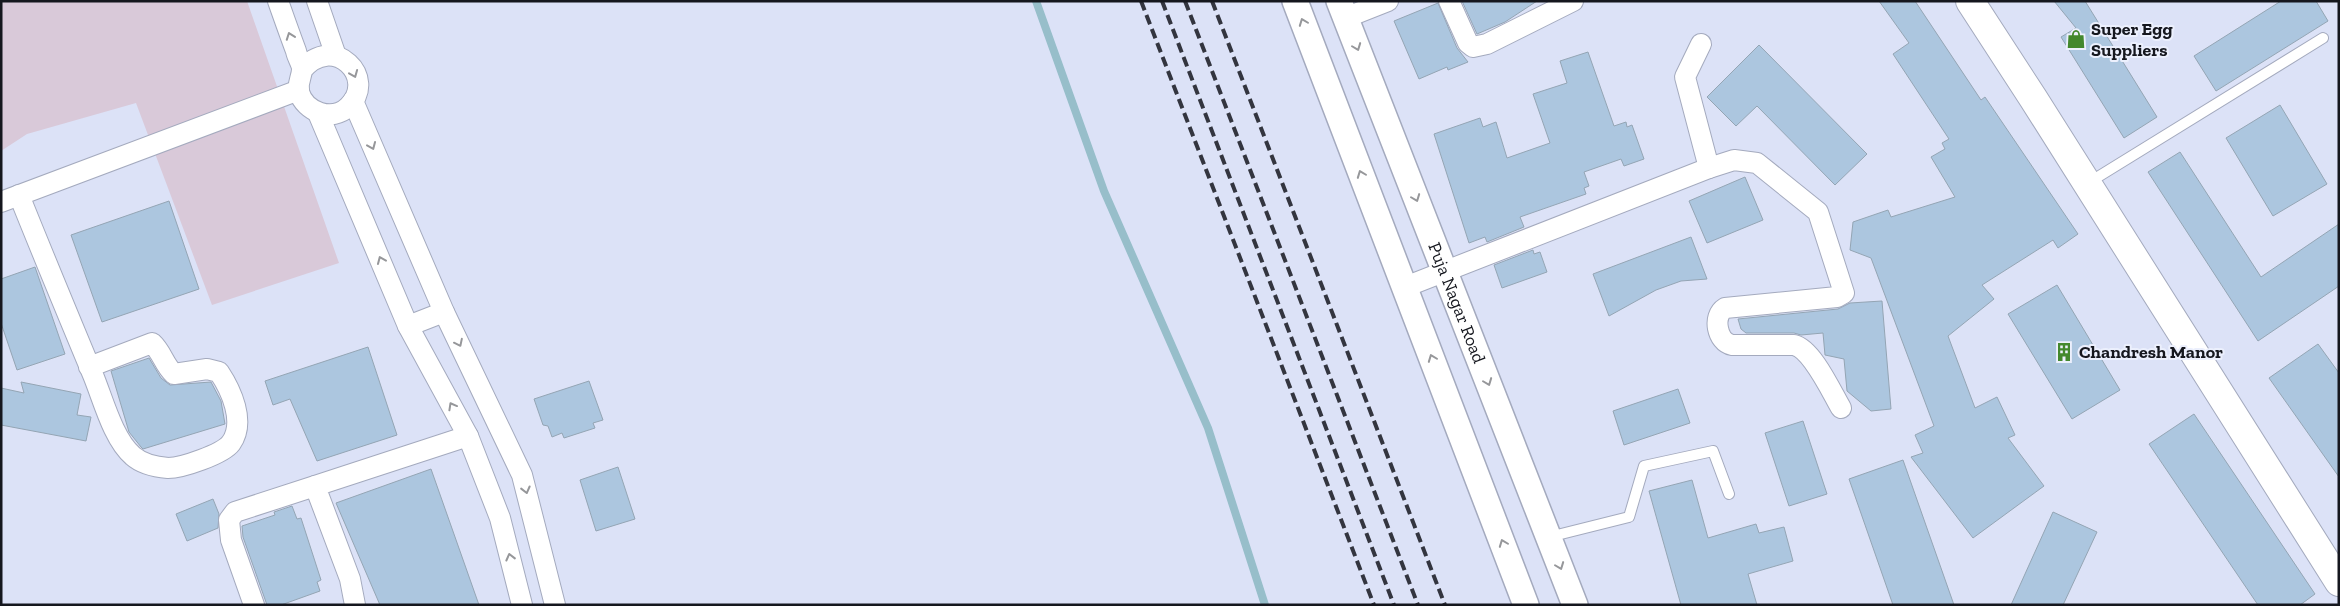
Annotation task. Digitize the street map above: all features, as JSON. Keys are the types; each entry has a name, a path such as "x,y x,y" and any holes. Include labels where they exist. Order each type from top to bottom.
{"main road":[{"path":"1970,1 2339,582"}],"street":[{"path":"278,1 302,70 299,90 302,100 318,113 328,114 347,108 353,101 358,84 356,74 345,60 336,56 318,57 309,62 302,70"},
{"path":"317,1 336,56"},
{"path":"1295,1 1526,605"},
{"path":"1342,10 1388,1"},
{"path":"1449,1 1468,43 1473,47 1487,44 1573,1"},
{"name":"Puja Nagar Road","path":"1342,10 1575,605"},
{"path":"1701,44 1684,76 1709,168"},
{"path":"89,367 152,343 158,348 167,368 174,374 207,370 219,372 228,386 237,417 231,443 218,454 171,468 153,466 134,457 122,445 89,367 10,199 299,90"},
{"path":"353,101 444,312 522,475 555,605"},
{"path":"318,113 408,326 468,436 500,518 522,605"},
{"path":"1405,287 1709,168 1734,160 1757,163 1818,212 1844,290 1843,295 1725,308 1718,314 1717,319 1722,339 1727,344 1801,346 1809,355 1841,408"},
{"path":"408,326 444,312"},
{"path":"254,605 232,540 229,520 235,512 468,436"},
{"path":"315,486 350,579 355,605"}],"lane":[{"path":"2087,183 2323,38"},
{"path":"1548,537 1629,517 1644,466 1714,451 1729,494"}],"shaded area":[{"path":"1,1 247,1 339,263 212,305 136,103 27,134 1,151"}],"building":[{"path":"1462,1 1537,1 1505,22 1477,34"},
{"path":"1879,1 1915,1 1981,100 1985,97 2078,234 2058,248 2053,240 1982,285 1994,299 1948,336 1975,408 1997,397 2015,435 2008,438 2044,486 1973,538 1911,457 1923,453 1915,435 1934,426 1871,258 1850,250 1853,222 1888,210 1891,217 1955,197 1931,157 1945,149 1942,143 1949,139 1893,54 1909,43"},
{"path":"2054,1 2085,1 2157,117 2124,138 2061,37 2076,28"},
{"path":"2281,1 2316,1 2328,21 2216,91 2194,56"},
{"path":"1438,3 1457,48 1468,62 1448,70 1447,67 1419,79 1394,21"},
{"path":"1759,45 1867,154 1835,185 1757,106 1736,126 1707,97"},
{"path":"1588,52 1614,126 1626,122 1627,127 1632,125 1644,159 1624,166 1621,159 1584,172 1589,186 1584,188 1586,194 1520,217 1524,227 1487,242 1485,237 1469,243 1434,134 1480,118 1483,127 1496,122 1507,158 1550,143 1533,94 1567,83 1560,61"},
{"path":"2280,105 2327,184 2273,216 2226,138"},
{"path":"2180,152 2261,277 2339,224 2339,286 2258,341 2148,172"},
{"path":"1745,177 1763,220 1707,243 1689,201"},
{"path":"169,201 199,289 102,322 71,235"},
{"path":"1691,237 1707,279 1681,281 1656,290 1609,316 1593,274"},
{"path":"1533,250 1534,254 1540,252 1547,272 1502,288 1494,265"},
{"path":"35,267 65,354 17,370 1,323 1,279"},
{"name":"Chandresh Manor","path":"2057,285 2120,390 2072,419 2008,314"},
{"path":"1882,301 1891,409 1871,411 1847,391 1844,359 1825,355 1823,333 1801,335 1794,333 1746,333 1741,329 1738,319 1838,309 1850,303"},
{"path":"2318,344 2339,373 2339,477 2269,378"},
{"path":"368,347 397,435 317,461 290,399 273,405 265,381"},
{"path":"149,358 161,378 170,385 211,382 221,401 225,424 143,449 129,432 111,371"},
{"path":"589,381 603,420 593,423 595,428 564,438 562,433 552,437 548,426 543,425 534,399"},
{"path":"21,382 81,394 77,415 91,417 86,441 1,425 1,388 24,393"},
{"path":"1678,389 1690,423 1624,445 1613,411"},
{"path":"2194,414 2315,594 2300,605 2258,605 2149,444"},
{"path":"1803,421 1827,494 1789,506 1765,433"},
{"path":"1903,460 1954,605 1893,605 1849,479"},
{"path":"618,467 635,519 596,531 580,480"},
{"path":"431,469 479,605 380,605 336,503"},
{"path":"1692,480 1708,538 1756,524 1759,533 1784,527 1793,561 1748,574 1757,605 1681,605 1649,491"},
{"path":"213,499 219,514 218,528 187,541 176,514"},
{"path":"292,506 297,519 301,518 321,580 317,582 320,591 281,605 267,605 243,537 242,526 275,515 274,512"},
{"path":"2053,512 2097,532 2063,605 2011,605"}],"waterway":[{"path":"1036,1 1104,191 1208,428 1265,605"}],"railway":[{"path":"1141,1 1374,605"},
{"path":"1162,1 1394,605"},
{"path":"1185,1 1418,605"},
{"path":"1212,1 1445,605"}],"place":[{"name":"Super Egg Suppliers","path":"2076,39"},
{"name":"Chandresh Manor","path":"2064,352"}]}
